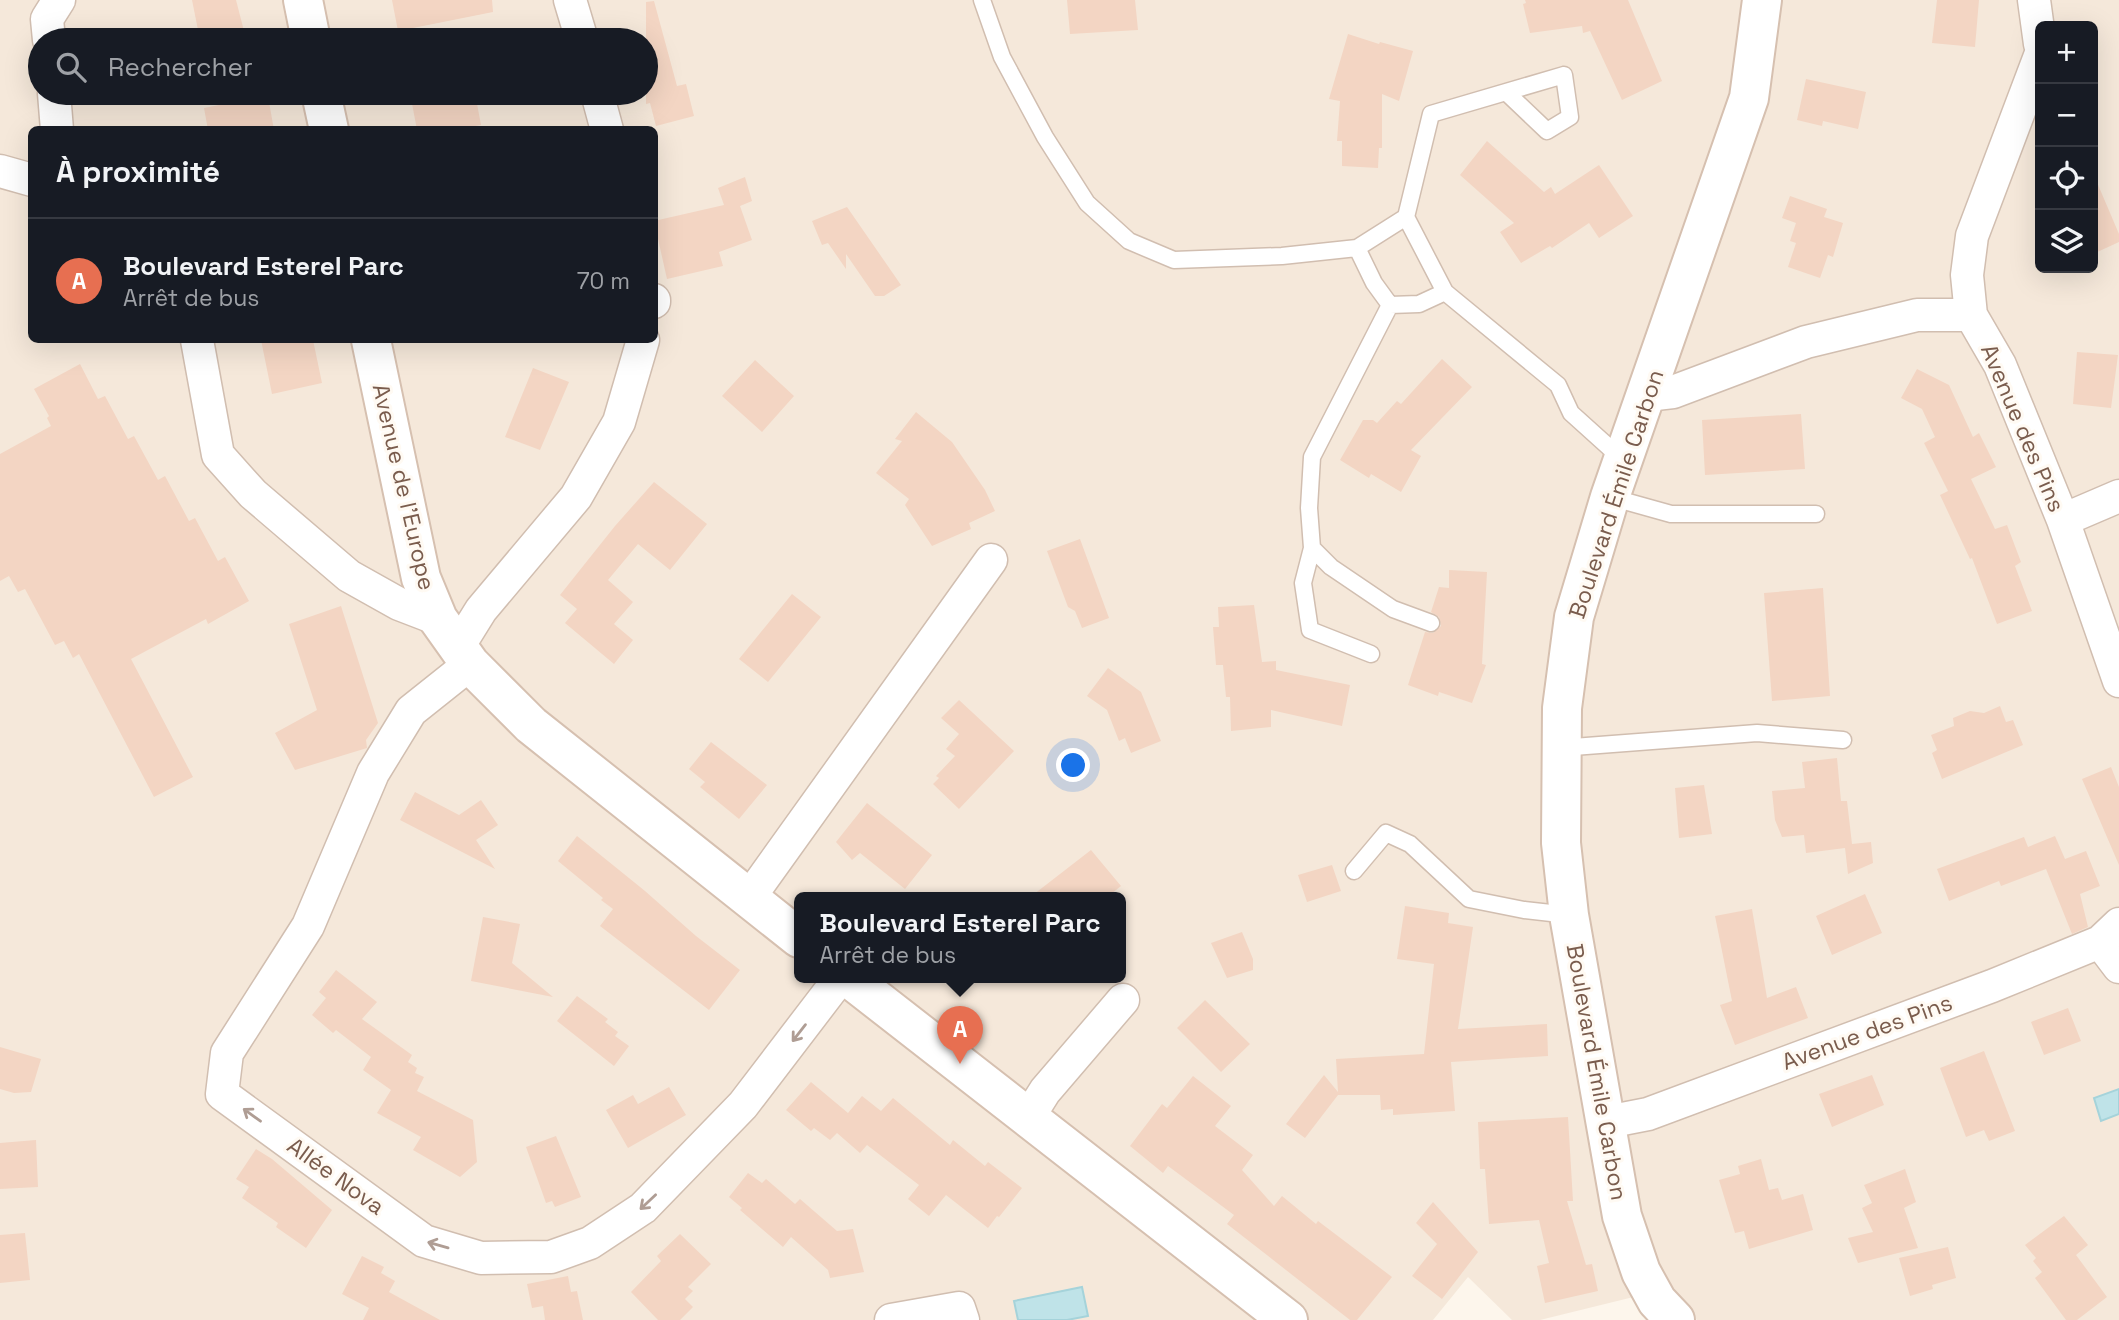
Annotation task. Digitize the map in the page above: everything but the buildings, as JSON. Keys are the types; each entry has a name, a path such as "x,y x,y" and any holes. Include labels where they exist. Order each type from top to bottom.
{"street":[{"path":"48,28 47,19 59,0"},
{"path":"303,0 309,28"},
{"path":"570,0 578,28"},
{"name":"Boulevard Émile Carbon","path":"1675,1320 1657,1301 1641,1272 1622,1216 1569,915 1561,843 1562,708 1574,617 1623,460 1749,98 1762,0"},
{"path":"2034,0 2037,21"},
{"name":"Avenue des Pins","path":"2035,69 1972,236 1967,275 1971,315 2000,365 2063,520 2119,681"},
{"path":"55,105 57,126"},
{"path":"324,105 328,126"},
{"path":"600,105 606,126"},
{"path":"0,171 28,179"},
{"path":"1647,395 1673,392 1806,342 1917,315 1971,315"},
{"path":"198,343 218,455 253,494 349,576 399,604 455,644 531,725 794,934"},
{"name":"Avenue de l'Europe","path":"372,343 421,578 455,644"},
{"name":"Allée Nova","path":"642,343 619,422 576,497 455,644 373,773 308,926 227,1053 222,1094 424,1241 481,1258 551,1257 590,1243 643,1208 743,1105 837,983"},
{"path":"2063,520 2119,496"},
{"path":"749,898 991,560"},
{"path":"2109,933 2119,967"},
{"name":"Avenue des Pins","path":"1607,1122 1648,1114 1992,986 2109,933"},
{"path":"855,983 1028,1118 1270,1315"},
{"path":"1028,1118 1045,1091 1123,1000"},
{"path":"891,1320 959,1308 963,1320"}],"lane":[{"path":"982,0 1002,57 1045,137 1087,203 1129,241 1174,260 1282,256 1357,248 1406,217"},
{"path":"1506,92 1431,114 1406,217 1445,292 1558,385 1571,413 1623,460"},
{"path":"1357,248 1374,284 1390,305"},
{"path":"1390,305 1419,304 1445,292"},
{"path":"1371,653 1310,630 1303,583 1312,548 1309,508 1312,457 1390,305"},
{"path":"1611,497 1671,514 1816,514"},
{"path":"1312,548 1331,567 1393,609 1431,623"},
{"path":"1560,748 1757,733 1843,740"},
{"path":"1354,871 1386,833 1409,844 1468,899 1524,910 1569,915"}],"shaded area":[{"path":"0,0 2119,0 2119,1320 1697,1320 1666,1289 1540,1320 1512,1320 1468,1277 1433,1320 0,1320"}],"water":[{"path":"2119,1089 2119,1114 2101,1121 2094,1098"},
{"path":"1082,1287 1088,1316 1067,1320 1018,1320 1014,1301"}],"place":[{"name":"Boulevard Esterel Parc","path":"960,1064"}]}
